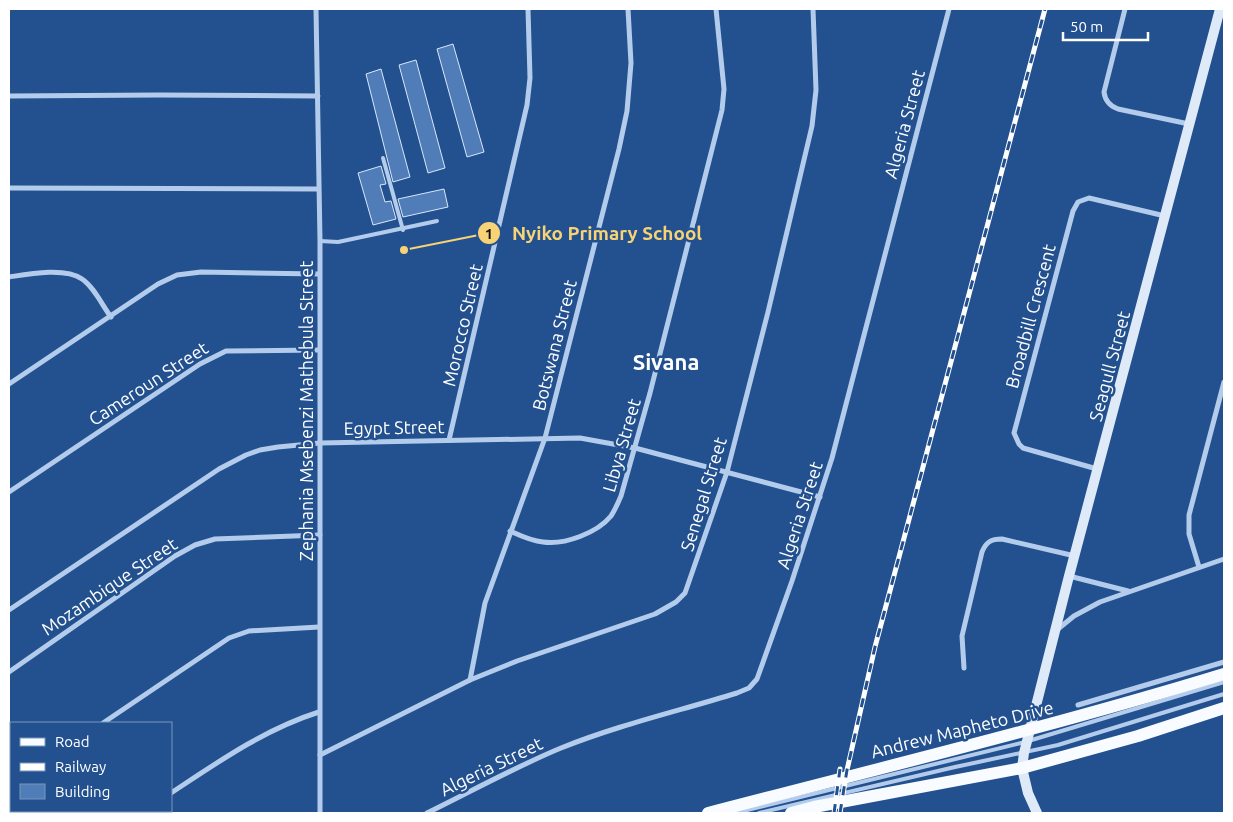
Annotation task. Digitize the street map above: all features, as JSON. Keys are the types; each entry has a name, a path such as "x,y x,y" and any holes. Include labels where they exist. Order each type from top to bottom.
{"main road":[{"name":"Andrew Mapheto Drive","path":"708,813 1027,736 1224,674"},
{"path":"792,813 814,807 1022,768 1138,736 1224,708"}],"street":[{"name":"Zephania Msebenzi Mathebula Street","path":"316,9 320,242 318,350 320,443 320,813"},
{"name":"Morocco Street","path":"448,440 527,105 530,78 528,9"},
{"name":"Botswana Street","path":"470,680 485,603 545,438 619,149 625,120 631,63 628,9"},
{"name":"Libya Street","path":"510,531 532,540 554,542 567,540 597,528 610,517 624,488 722,110 724,89 716,9"},
{"name":"Senegal Street","path":"320,755 470,680 518,661 655,614 676,602 685,593 727,472 768,312 812,126 816,90 813,9"},
{"name":"Algeria Street","path":"431,812 488,781 563,747 737,693 754,684 761,669 820,497 848,401 900,190 949,9"},
{"path":"1125,9 1104,92 1105,98 1113,107 1118,109 1190,124"},
{"name":"Seagull Street","path":"1022,768 1027,736 1220,9"},
{"path":"9,96 318,96"},
{"path":"9,188 318,189"},
{"name":"Broadbill Crescent","path":"1098,469 1023,448 1019,444 1014,432 1073,211 1078,202 1088,198 1165,216"},
{"path":"9,384 158,284 177,275 188,272 319,274"},
{"path":"9,278 48,273 77,276 88,285 110,317"},
{"name":"Cameroun Street","path":"9,492 219,353 238,350 318,350"},
{"path":"1199,567 1189,534 1189,515 1224,382"},
{"name":"Egypt Street","path":"9,610 211,475 233,462 260,450 278,447 320,443 545,438 587,439 635,448 820,497"},
{"name":"Mozambique Street","path":"9,672 176,556 195,545 216,539 237,537 320,535"},
{"path":"964,668 961,641 964,620 982,552 988,542 993,539 1002,539 1075,556"},
{"path":"1056,631 1084,610 1129,591 1224,558"},
{"path":"1069,576 1129,591"},
{"path":"104,722 234,636 249,631 319,627"},
{"path":"1078,705 1224,662"},
{"path":"172,792 252,742 294,720 319,712"},
{"path":"1022,768 1028,793 1037,813"}],"lane":[{"path":"383,158 403,230"},
{"path":"320,242 338,242 403,230 437,221"},
{"path":"735,813 1224,682"},
{"path":"758,813 1058,745 1224,694"}],"building":[{"path":"453,44 484,152 467,157 437,49"},
{"path":"416,60 445,168 428,173 399,65"},
{"path":"381,69 410,177 393,182 366,74"},
{"path":"381,166 386,184 380,185 385,202 391,201 396,219 373,225 358,173"},
{"path":"444,189 448,207 403,217 398,199"}],"railway":[{"path":"840,813 847,770 875,647 1045,9"},
{"path":"834,813 840,769"}],"place":[{"name":"Nyiko Primary School","path":"404,250"}],"district":[{"name":"Sivana","path":"666,361"}]}
